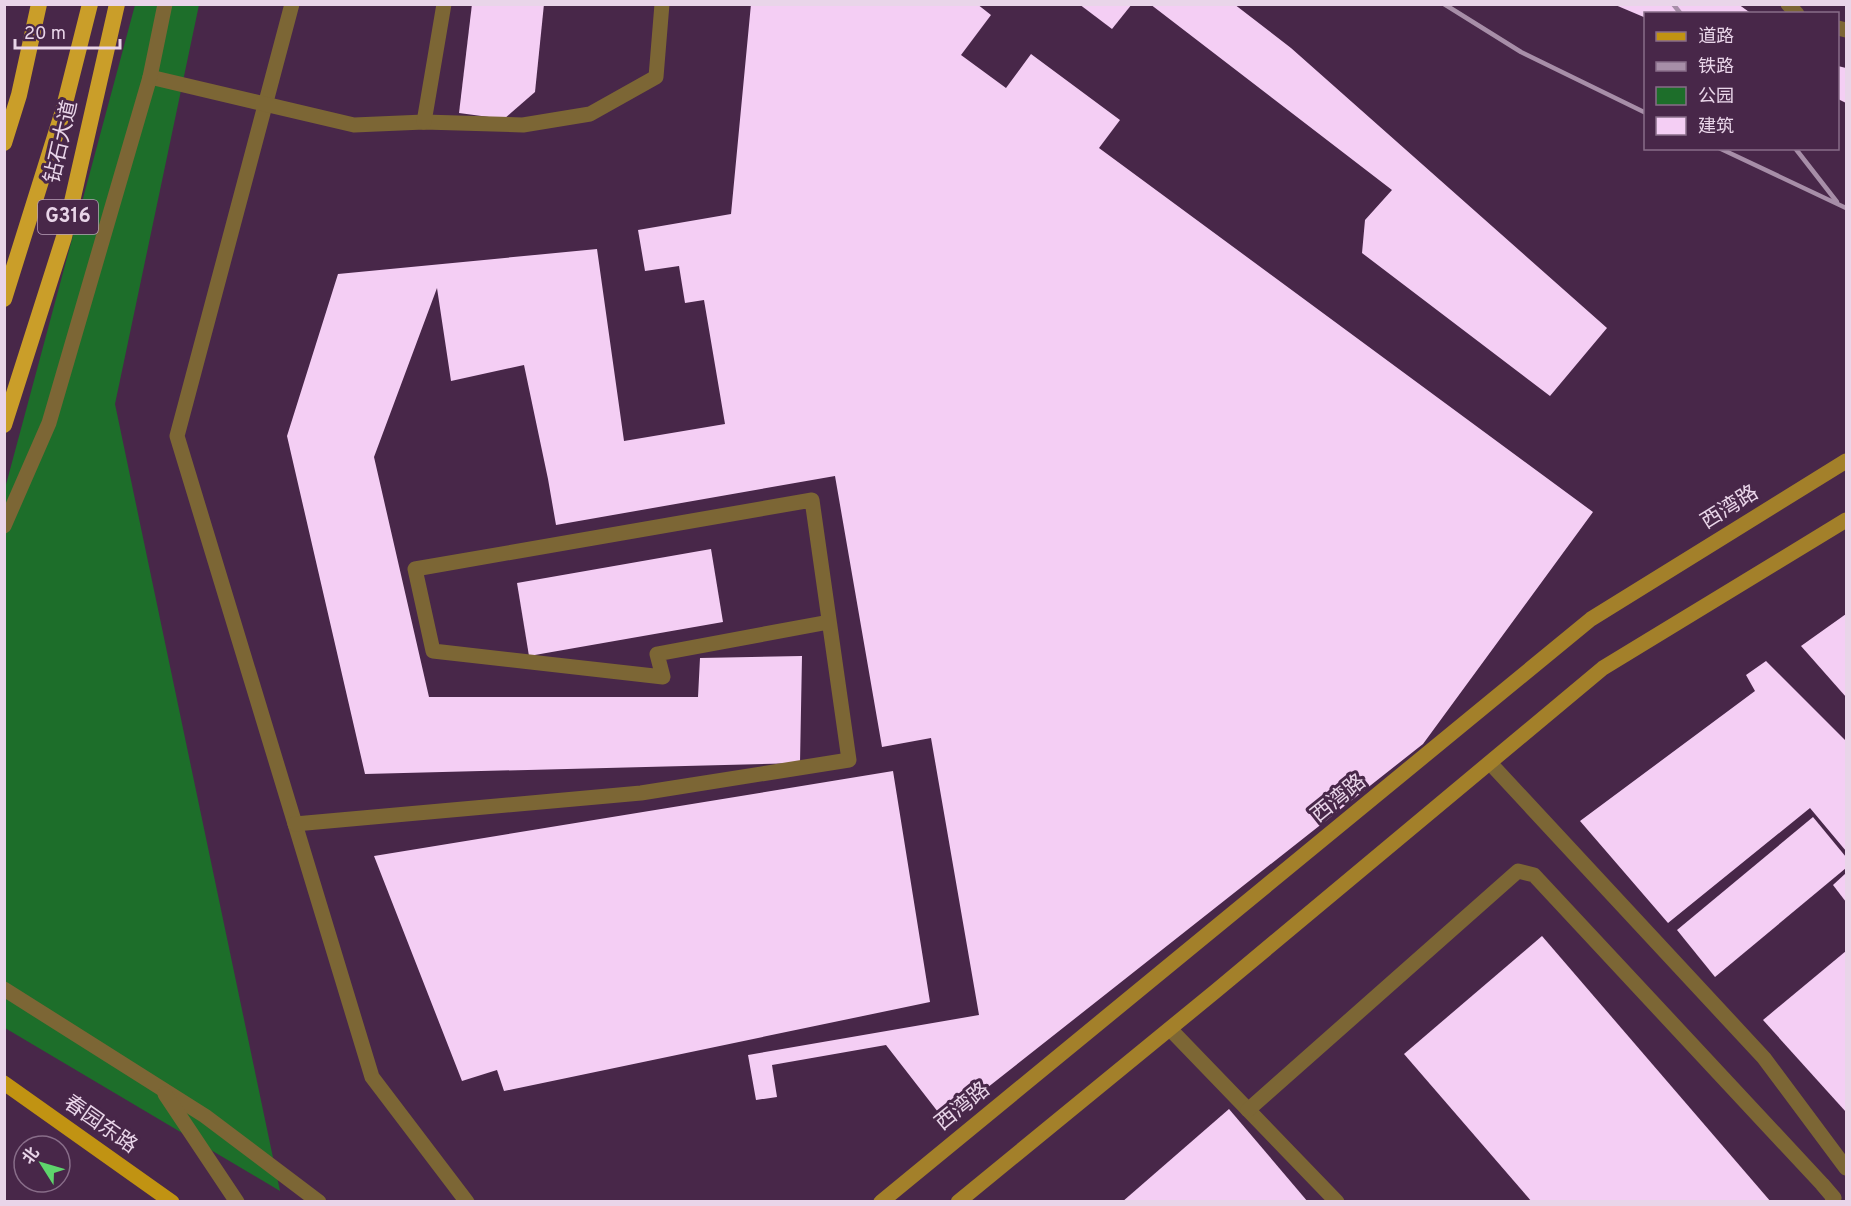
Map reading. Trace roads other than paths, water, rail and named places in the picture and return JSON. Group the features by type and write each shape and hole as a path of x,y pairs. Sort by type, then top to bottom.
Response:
{"highway":[{"path":"4,143 19,96 39,4"},
{"path":"4,299 63,111 90,4"},
{"name":"钻石大道","path":"4,425 64,237 117,4"}],"main road":[{"name":"西湾路","path":"881,1202 1591,619 1846,461"},
{"path":"958,1202 1604,668 1846,520"},
{"name":"春园东路","path":"4,1083 172,1202"}],"street":[{"path":"4,526 49,423 150,77 165,4"},
{"path":"292,4 177,436 372,1077 467,1202"},
{"path":"424,122 444,4"},
{"path":"150,77 354,125 424,122 523,125 590,114 656,77 662,4"},
{"path":"295,824 641,793 849,760 812,500 415,569 433,651 663,676 657,654 829,622"},
{"path":"1490,763 1764,1058 1846,1168"},
{"path":"1248,1110 1518,871 1534,875 1822,1184 1834,1198 1832,1202"},
{"path":"4,989 205,1116 319,1202"},
{"path":"1170,1029 1337,1202"},
{"path":"161,1088 237,1202"}],"railway":[{"path":"1444,4 1521,52 1644,112"},
{"path":"1673,4 1679,12"},
{"path":"1723,150 1846,208"},
{"path":"1797,150 1837,202"}]}
